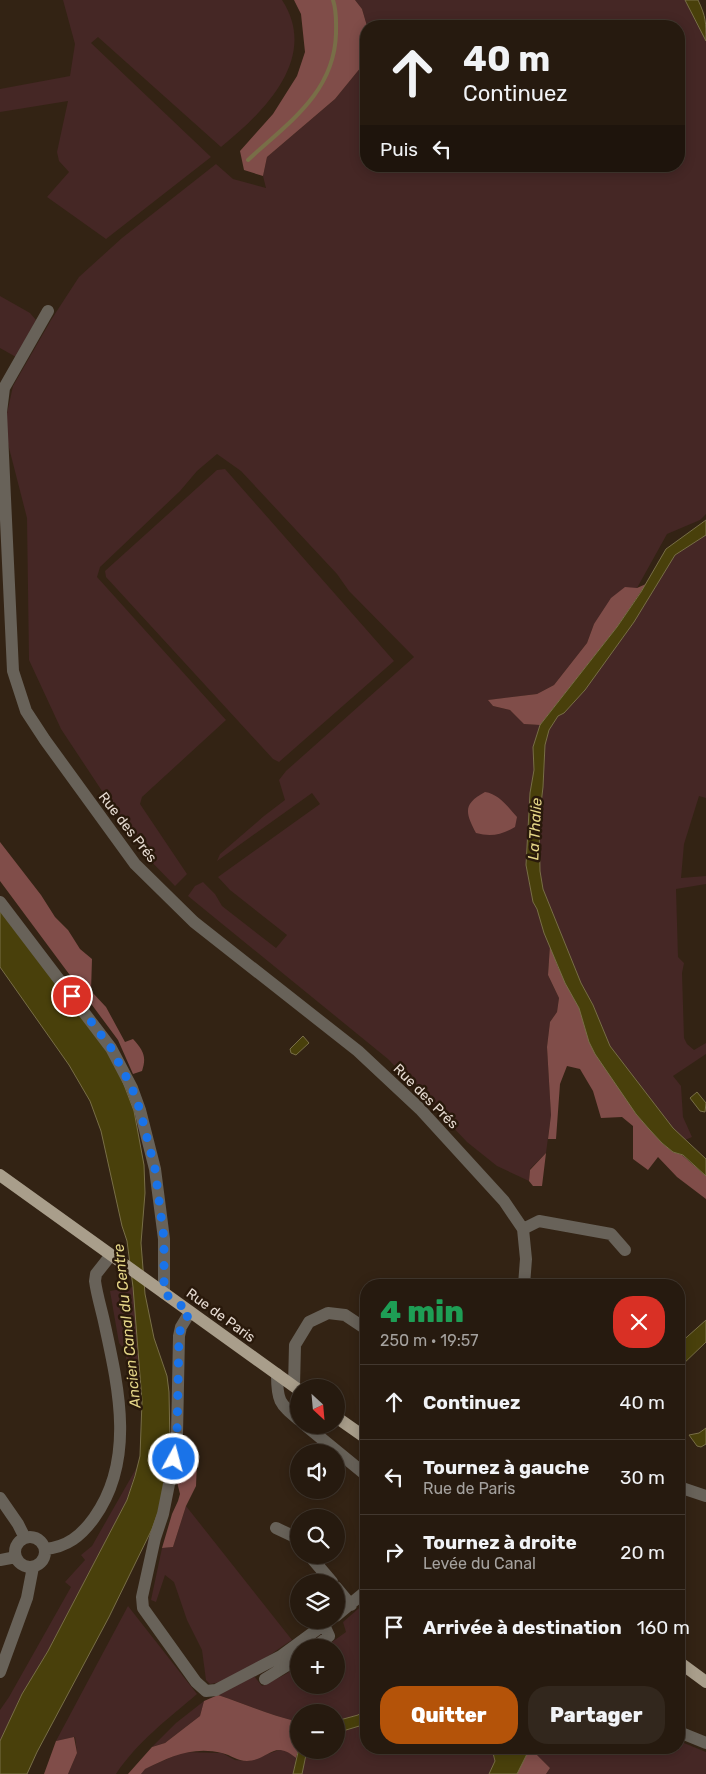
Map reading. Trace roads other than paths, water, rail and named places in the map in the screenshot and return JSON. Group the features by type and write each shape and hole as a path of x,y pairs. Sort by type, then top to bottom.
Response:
{"main road":[{"name":"Rue de Paris","path":"0,1175 290,1383"},
{"path":"345,1423 360,1434"},
{"path":"685,1666 706,1682"}],"street":[{"name":"Rue des Prés","path":"48,311 4,388 1,412 13,670 26,711 135,864 194,922 358,1051 413,1102 504,1201 523,1229 526,1259 524,1279"},
{"path":"0,902 111,1048 132,1088 140,1110 155,1169 164,1239 164,1293"},
{"path":"523,1229 539,1221 611,1234 625,1250"},
{"path":"44,1549 67,1544 81,1534 89,1525 109,1494 119,1460 121,1429 116,1388 95,1281 96,1274 113,1256"},
{"path":"190,1312 180,1332 177,1376 177,1435 174,1459 163,1514 155,1538 142,1597 143,1608 196,1682 206,1691 216,1690 281,1656 318,1629"},
{"path":"296,1379 295,1345 309,1322 328,1313 345,1315 360,1325"},
{"path":"278,1374 277,1394 283,1406 290,1412"},
{"path":"316,1434 360,1470"},
{"path":"685,1489 706,1496"},
{"path":"0,1498 25,1538"},
{"path":"276,1528 290,1535"},
{"path":"30,1537 39,1540 44,1549 45,1554 41,1562 33,1567 20,1564 16,1557 16,1548 25,1538 30,1537"},
{"path":"0,1560 16,1557"},
{"path":"317,1564 325,1574"},
{"path":"0,1672 27,1598 33,1567"},
{"path":"345,1609 360,1596"},
{"path":"345,1597 351,1604"},
{"path":"265,1679 290,1664"},
{"path":"685,1734 706,1743"}],"water":[{"path":"685,0 698,0 705,20 706,41"},
{"name":"La Thalie","path":"706,520 706,535 675,555 634,622 585,690 564,713 558,716 549,730 545,745 539,821 540,871 543,889 581,983 593,1005 610,1046 673,1128 706,1159 706,1176 683,1155 673,1152 662,1143 649,1129 636,1114 595,1054 589,1042 579,1008 565,983 544,933 533,902 526,865 530,793 534,770 533,747 540,725 617,627 641,592 666,549"},
{"path":"0,909 99,1038 118,1069 134,1111 144,1165 145,1193 141,1243 145,1294 154,1338 167,1376 169,1392 170,1445 162,1502 152,1529 109,1617 27,1774 0,1774 0,1741 22,1694 48,1651 127,1500 140,1456 142,1401 133,1287 127,1241 101,1131 90,1101 69,1065 0,967"},
{"path":"303,1036 309,1043 296,1055 291,1053 290,1049"},
{"path":"697,1092 706,1103 705,1112 700,1111 690,1098"},
{"path":"706,1320 706,1342 685,1362 685,1339"},
{"path":"706,1428 706,1444 701,1447 697,1446 689,1435 699,1433"},
{"path":"360,1714 360,1726 345,1730 345,1719"},
{"path":"493,1754 527,1754 517,1774 489,1774 495,1761"},
{"path":"296,1759 305,1759 302,1774 293,1774"}],"waterway":[{"path":"248,160 293,119 318,90 327,73 333,55 336,34 336,13 333,0"}],"water label":[{"name":"Ancien Canal du Centre","path":"127,1326"}]}
